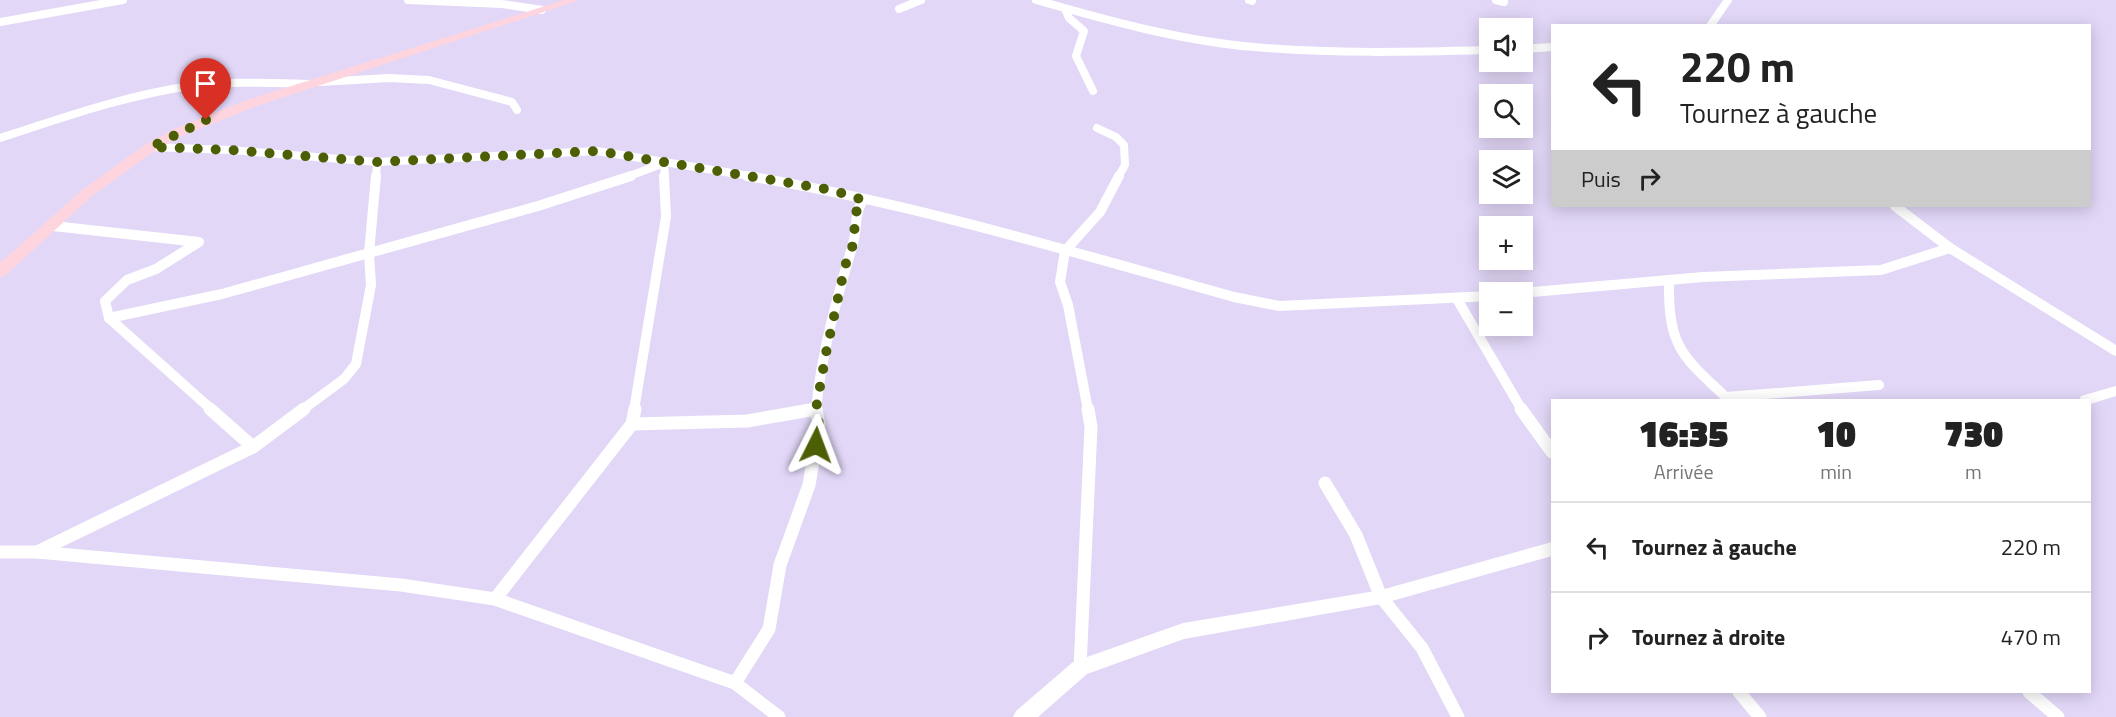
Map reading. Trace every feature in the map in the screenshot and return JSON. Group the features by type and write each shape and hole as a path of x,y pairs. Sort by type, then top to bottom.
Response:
{"main road":[{"path":"0,272 87,193 151,147 206,120 575,0"},
{"path":"2089,399 2116,391"},
{"path":"1023,717 1080,668 1184,631 1381,597 1551,549"}],"street":[{"path":"0,22 123,0"},
{"path":"408,0 502,4 542,10"},
{"path":"899,9 921,0"},
{"path":"1036,0 1119,24 1283,50 1384,53 1479,50"},
{"path":"1496,0 1504,2"},
{"path":"1711,24 1728,0"},
{"path":"1065,9 1069,18 1084,32 1080,50 1076,56 1093,91"},
{"path":"1533,48 1551,47"},
{"path":"0,138 87,111 191,86 241,83 314,83 389,78 429,80 512,102 517,110"},
{"path":"1080,668 1085,594 1085,515 1091,427 1068,305 1060,282 1065,251 1100,212 1125,165 1124,145 1116,137 1097,128"},
{"path":"151,147 231,150 377,162 597,151 832,190 863,200 920,210 1234,297 1279,306 1479,297"},
{"path":"37,552 253,447 344,379 356,364 370,285 369,253 377,162"},
{"path":"109,318 369,253 631,177 664,163"},
{"path":"495,599 589,476 632,424 666,217 664,163"},
{"path":"735,683 769,629 780,565 808,485 819,424 816,409 838,299 854,242 855,214 863,200"},
{"path":"1896,207 1950,248 2116,351"},
{"path":"53,226 199,242 156,269 128,280 105,301 109,318 253,447"},
{"path":"1533,292 1669,282 1703,277 1881,270 1950,248"},
{"path":"1669,282 1671,328 1680,348 1692,364 1727,399 1879,385"},
{"path":"1457,298 1515,401 1551,451"},
{"path":"632,424 724,424 776,420 816,409"},
{"path":"1325,483 1356,535 1381,597 1422,648 1458,717"},
{"path":"0,552 37,552 401,585 495,599 735,683 779,717"},
{"path":"1740,693 1760,717"},
{"path":"2030,693 2058,717"}],"route":[{"path":"206,120 151,147 231,150 377,162 597,151 832,190 863,200 855,214 854,242 845,266 826,353 816,409 819,424 816,445"}]}
